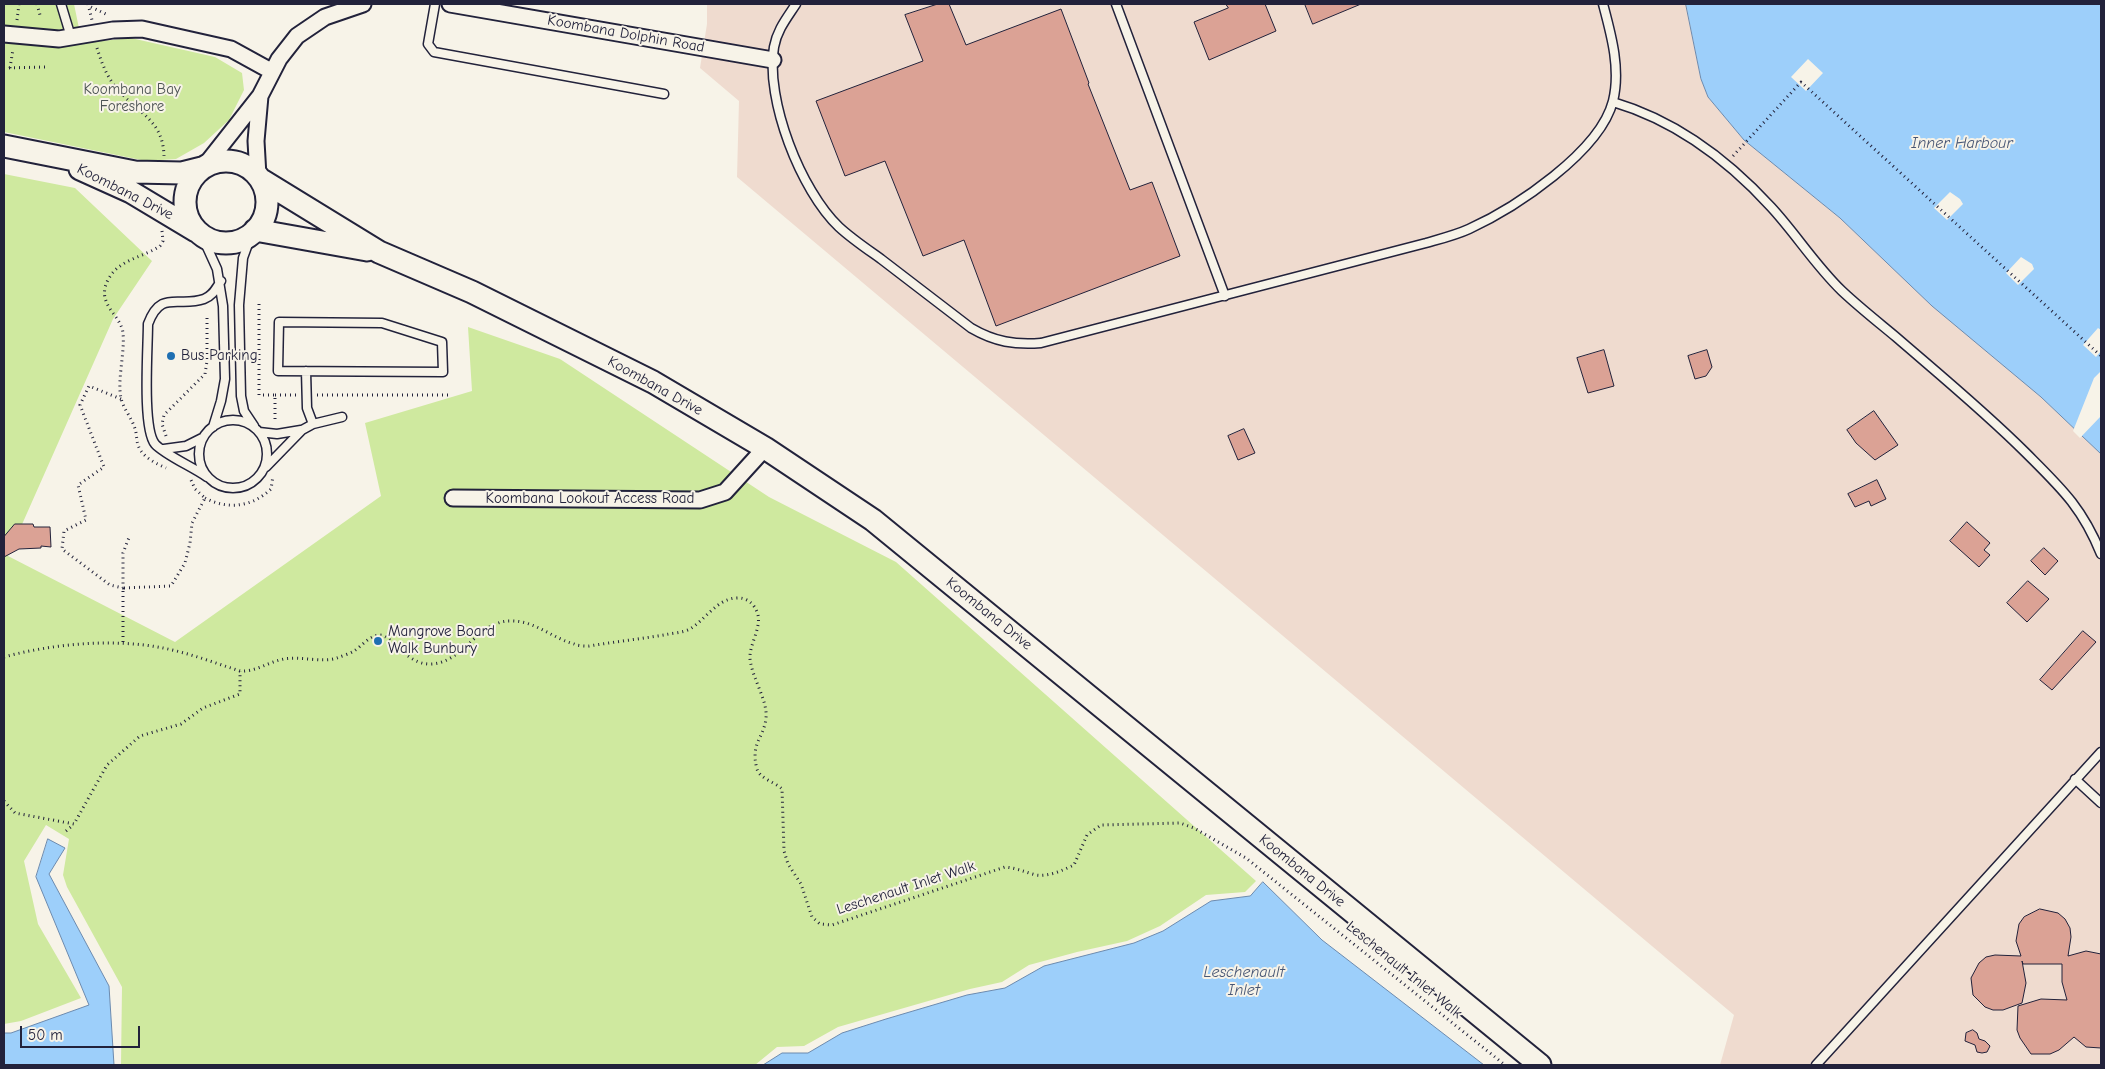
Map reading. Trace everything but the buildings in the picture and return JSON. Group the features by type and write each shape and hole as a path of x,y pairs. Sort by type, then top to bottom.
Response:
{"main road":[{"name":"Koombana Drive","path":"4,146 135,172 182,173 203,167"},
{"name":"Koombana Drive","path":"50,155 130,192 200,234"},
{"path":"215,162 238,162 249,168 259,178 265,189 266,211 254,232 233,242 212,240 200,234 190,223 184,199 187,187 193,176 203,167 215,162"},
{"name":"Koombana Drive","path":"259,178 379,252 472,292 652,382 765,448 873,520 1540,1065"},
{"name":"Koombana Drive","path":"254,232 379,252"}],"street":[{"path":"203,167 260,96 271,71 297,36 310,26 341,10 363,4"},
{"name":"Koombana Dolphin Road","path":"450,4 773,60"},
{"path":"4,34 46,38 71,37 126,28 142,29 212,43 242,53 271,71"},
{"path":"259,178 256,142 260,96"},
{"name":"Koombana Lookout Access Road","path":"453,498 700,500 725,492 765,448"}],"lane":[{"path":"61,4 71,37"},
{"path":"435,4 428,44 434,52 664,94"},
{"path":"796,4 779,32 773,60 773,84 778,109 807,186 819,205 840,228 971,328 987,338 1012,344 1042,344 1426,243 1475,226 1504,212 1574,158 1593,139 1606,119 1613,102 1616,86 1614,56 1602,4"},
{"path":"1116,4 1225,296"},
{"path":"1613,102 1650,115 1679,131 1743,178 1772,208 1808,253 1842,290 1988,415 2070,496 2092,533 2101,554"},
{"path":"254,232 243,258 239,305 241,396 244,411 267,449 264,469"},
{"path":"200,234 217,269 225,338 225,379 213,427"},
{"path":"220,282 214,292 206,299 162,303 151,315 148,324 148,417 152,439 162,449 223,487 241,488 253,483 302,430 313,424 342,418"},
{"path":"279,322 382,323 442,342 443,372 306,371 278,371 279,322"},
{"path":"306,371 307,408 313,424"},
{"path":"162,449 186,446 203,437 213,427 222,422 234,420 245,422 257,430 277,434 302,430"},
{"path":"203,437 199,447 199,458 202,468 208,477"},
{"path":"1816,1065 2101,752"},
{"path":"2075,779 2101,803"}],"path":[{"path":"37,4 40,15"},
{"path":"88,4 100,60 120,93 149,117 157,129 162,142 163,161"},
{"path":"4,68 45,67"},
{"path":"1737,152 1800,82 2100,355"},
{"path":"160,226 163,235 160,246 123,264 109,278 105,289 105,298 123,332 121,399 89,386 80,405 104,467 78,484 86,520 64,531 62,549 110,585 123,588 171,586 185,563 192,523 199,511"},
{"path":"259,304 259,395 296,395"},
{"path":"166,436 162,424 164,415 205,374 207,361 207,315"},
{"path":"275,395 276,426"},
{"path":"316,395 450,395"},
{"path":"206,498 225,505 238,506 250,503 270,488 274,472"},
{"path":"123,642 123,553 130,535"},
{"name":"Leschenault Inlet Walk","path":"4,657 30,650 123,642 163,648 240,671 250,671 282,659 335,659 354,651 372,637 381,635 419,663 432,664 446,661 494,624 509,620 526,623 573,644 589,646 632,641 688,630 704,620 721,602 735,598 746,599 753,604 758,615 750,657 754,678 766,716 765,724 756,743 757,770 764,778 776,783 782,789 784,851 788,864 801,884 812,917 820,924 832,925 1005,867 1018,868 1038,875 1052,874 1074,865 1087,835 1101,825 1180,823 1194,828 1246,858 1505,1065"},
{"path":"66,831 74,824 107,765 140,736 181,724 203,708 240,694 240,671"},
{"path":"4,802 15,813 74,824"}],"shaded area":[{"path":"707,4 1686,4 1701,79 1708,97 1744,140 1840,218 1932,305 2041,397 2101,454 2101,1065 1720,1065 1734,1015 737,177 739,101 700,68 707,24"}],"green space":[{"name":"Koombana Bay Foreshore","path":"4,4 74,4 82,43 131,38 215,57 242,73 244,90 229,120 204,143 176,159 146,161 4,132"},
{"path":"4,174 75,188 152,261 113,319 8,556 175,642 381,496 365,423 472,391 468,327 560,359 769,497 896,562 1256,881 1245,892 1206,895 1160,926 1127,941 1029,965 1002,982 970,989 838,1027 804,1046 777,1047 755,1065 121,1065 122,987 67,887 63,875 69,839 46,825 24,861 38,924 81,998 21,1021 4,1024"}],"water":[{"name":"Inner Harbour","path":"1686,4 2101,4 2101,454 2041,397 1932,306 1840,218 1744,140 1708,97 1701,79"},
{"path":"48,839 65,848 49,874 109,986 114,1065 4,1065 4,1033 11,1033 89,1005 36,877"},
{"name":"Leschenault Inlet","path":"1263,882 1322,940 1484,1065 763,1065 782,1053 808,1053 842,1033 886,1019 967,995 1005,988 1044,966 1134,943 1163,931 1211,901 1250,896"}],"pier":[{"path":"1808,59 1823,73 1806,91 1791,77"},
{"path":"1950,192 1960,199 1963,204 1947,220 1934,208"},
{"path":"2021,257 2032,264 2034,269 2018,285 2006,273"},
{"path":"2098,328 2101,330 2101,351 2096,357 2083,345"},
{"path":"2101,371 2101,416 2080,438 2073,431 2094,378"}],"place":[{"name":"Bus Parking","path":"171,356"},
{"name":"Mangrove Board Walk Bunbury","path":"378,641"}]}
